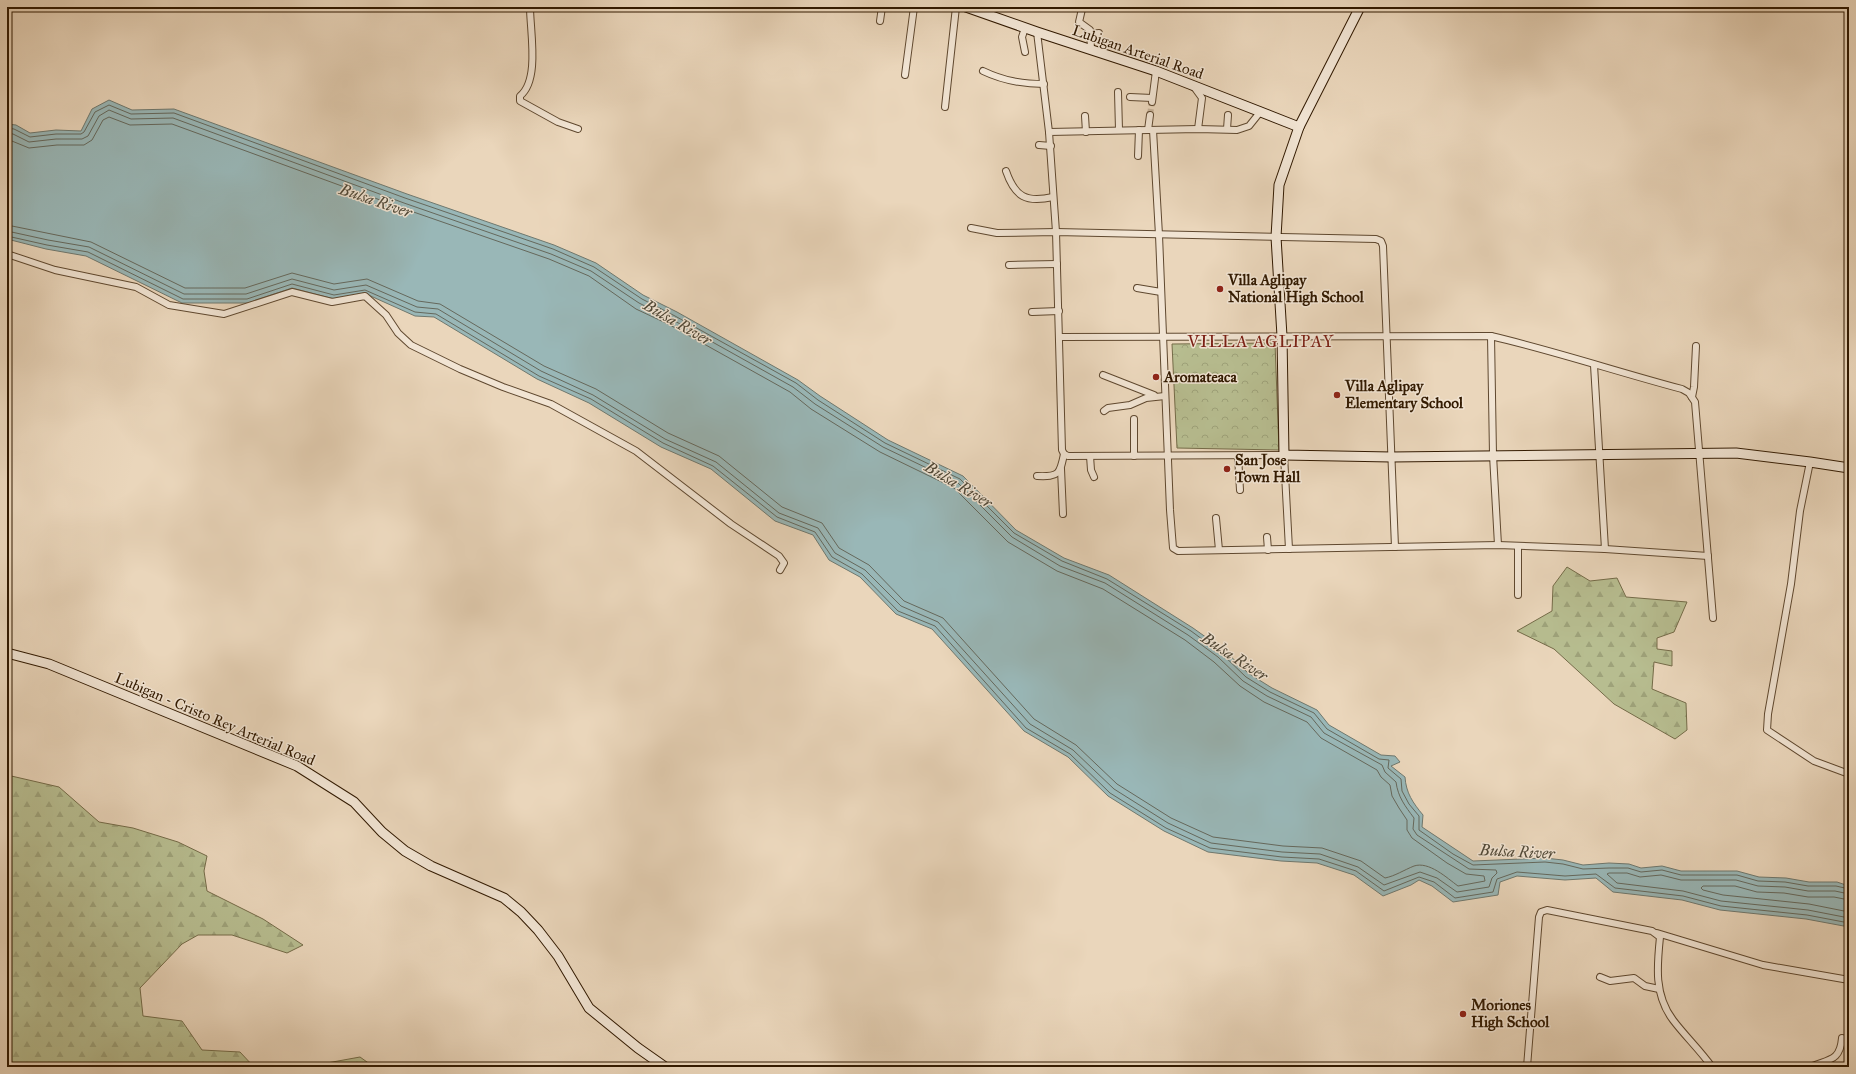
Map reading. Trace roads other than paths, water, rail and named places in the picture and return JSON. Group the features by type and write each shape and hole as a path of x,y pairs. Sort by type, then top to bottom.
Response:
{"main road":[{"path":"1360,7 1325,73 1299,127 1279,185 1276,237 1282,336 1284,455 1391,457 1599,454 1743,454 1849,468"},
{"name":"Lubigan Arterial Road","path":"970,8 1025,28 1156,71 1299,127"},
{"name":"Lubigan - Cristo Rey Arterial Road","path":"7,654 50,664 117,691 297,766 323,782 354,802 382,832 405,851 431,866 504,898 521,912 538,930 558,956 590,1008 638,1048 665,1067"}],"street":[{"path":"530,7 530,26 533,44 530,83 526,92 520,96 520,101 558,122 578,129"},
{"path":"880,21 882,7"},
{"path":"904,75 914,7"},
{"path":"945,107 956,7"},
{"path":"1082,9 1079,22 1090,30 1091,49"},
{"path":"1025,28 1022,37 1025,52"},
{"path":"1037,32 1049,132 1056,232 1064,454 1061,469 1063,514"},
{"path":"1091,34 1099,32"},
{"path":"983,71 1008,82 1044,84"},
{"path":"1130,97 1152,100 1156,71"},
{"path":"1193,86 1202,98 1198,129"},
{"path":"1118,92 1119,130"},
{"path":"1049,132 1198,129 1237,130 1248,126 1261,111"},
{"path":"1228,114 1228,129"},
{"path":"1150,115 1159,235 1170,510 1173,548 1178,551 1498,545 1605,548 1708,556"},
{"path":"1085,116 1086,132"},
{"path":"1138,156 1139,130"},
{"path":"1039,145 1050,146"},
{"path":"1006,171 1014,190 1019,194 1029,199 1036,200 1053,197"},
{"path":"971,228 997,233 1056,232 1376,239 1381,241 1383,246 1395,548"},
{"path":"7,254 55,270 136,287 169,305 224,314 292,292 332,302 365,296 386,315 398,333 411,345 460,369 503,387 551,404 636,451 731,524 779,556 784,563 780,570"},
{"path":"1009,265 1057,264"},
{"path":"1137,288 1161,292"},
{"path":"1032,312 1059,311"},
{"path":"1491,336 1493,455 1498,545"},
{"path":"1060,337 1491,336 1539,347 1594,365 1682,389 1689,393 1695,402 1713,618"},
{"path":"1692,397 1694,387 1696,346"},
{"path":"1594,365 1605,548"},
{"path":"1103,375 1156,396"},
{"path":"1104,411 1108,408 1130,405 1146,398 1165,396"},
{"path":"1134,419 1134,456"},
{"path":"1064,454 1068,456 1284,455 1289,549"},
{"path":"1090,456 1090,470 1094,477"},
{"path":"1238,456 1240,490"},
{"path":"1810,462 1800,511 1791,584 1768,714 1767,730 1814,762 1849,774"},
{"path":"1037,476 1054,476 1061,469"},
{"path":"1216,518 1219,550"},
{"path":"1267,537 1268,550"},
{"path":"1518,546 1518,595"},
{"path":"1527,1067 1539,917 1541,912 1547,910 1652,931 1763,965 1849,980"},
{"path":"1657,933 1660,937 1657,965 1659,989 1672,1020 1712,1067"},
{"path":"1600,977 1610,981 1634,978 1645,986 1659,989"},
{"path":"1810,1067 1833,1058 1841,1050 1842,1038"}],"water":[{"name":"Bulsa River","path":"109,100 132,110 174,109 407,194 554,245 596,263 643,295 677,312 798,380 888,440 963,476 1016,530 1064,558 1109,575 1193,628 1224,650 1248,673 1272,688 1317,710 1329,725 1381,755 1395,756 1400,762 1391,766 1405,777 1411,798 1423,815 1422,827 1473,861 1545,858 1563,860 1583,865 1609,863 1629,864 1641,868 1662,866 1681,871 1737,871 1759,877 1786,878 1809,882 1837,882 1849,886 1849,927 1806,919 1720,910 1682,900 1613,892 1596,878 1565,880 1517,876 1500,882 1498,895 1453,902 1432,886 1419,880 1411,885 1383,896 1354,875 1317,863 1281,861 1208,852 1164,831 1108,796 1068,757 1024,731 932,629 896,614 860,577 829,560 813,535 775,521 711,469 661,447 589,403 537,379 434,317 415,316 364,293 334,299 292,288 248,303 182,303 86,256 46,249 7,239 7,124 16,125 30,133 56,130 81,131 92,109"}],"tunnel":[{"path":"1150,115 1152,102"}],"place":[{"name":"Villa Aglipay National High School","path":"1220,289"},
{"name":"Aromateaca","path":"1156,377"},
{"name":"Villa Aglipay Elementary School","path":"1337,395"},
{"name":"San Jose Town Hall","path":"1227,469"},
{"name":"Moriones High School","path":"1463,1014"}],"district":[{"name":"VILLA AGLIPAY","path":"1261,341"}]}
